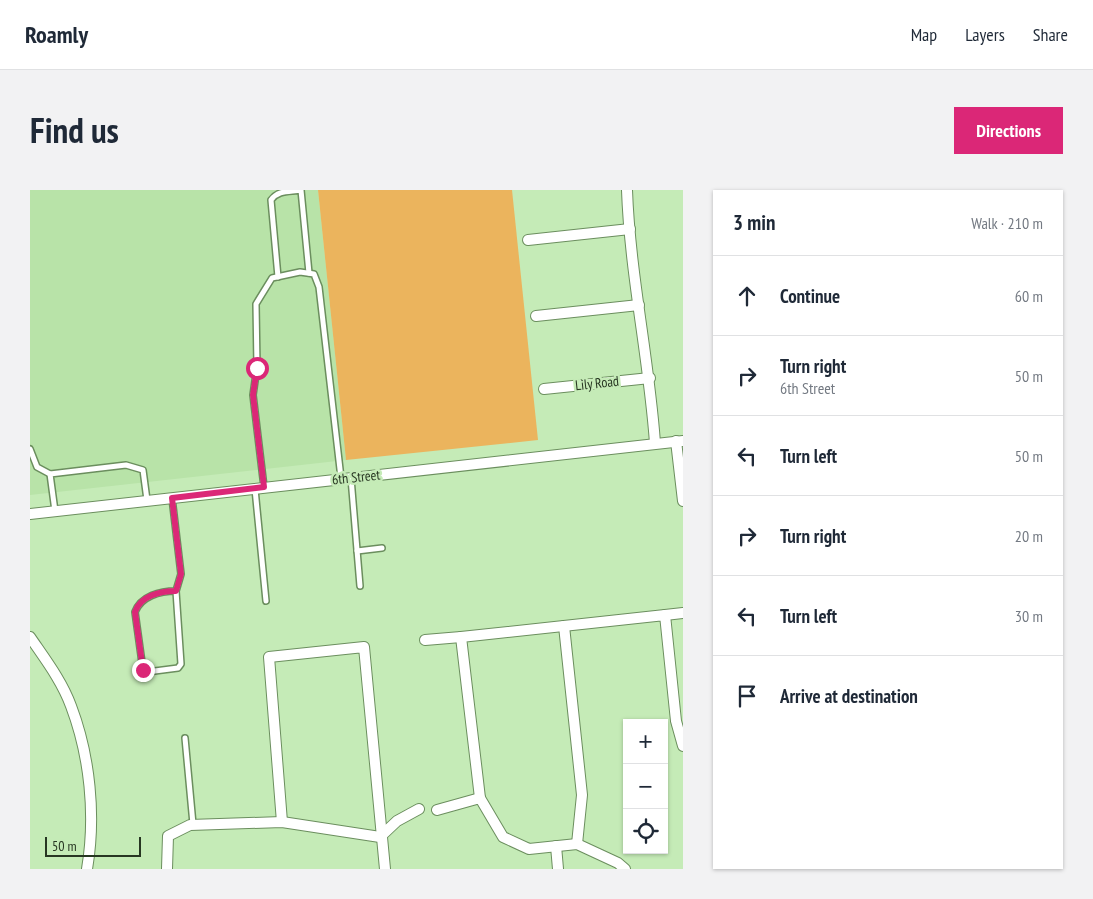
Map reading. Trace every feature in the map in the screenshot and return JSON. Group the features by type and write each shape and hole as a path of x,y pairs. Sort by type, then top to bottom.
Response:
{"street":[{"path":"627,190 630,229 650,378 655,443"},
{"path":"528,240 630,229"},
{"path":"536,316 640,305"},
{"name":"Lily Road","path":"544,389 650,378"},
{"path":"680,441 683,501"},
{"name":"6th Street","path":"30,514 680,441"},
{"path":"425,640 683,613"},
{"path":"666,615 683,746"},
{"path":"564,626 582,795 577,844"},
{"path":"30,637 58,678 71,706 84,754 91,804 90,852 87,869"},
{"path":"461,637 480,798 503,837 528,849 577,844 618,863 625,869"},
{"path":"282,822 269,657 364,647 385,869"},
{"path":"437,810 480,798"},
{"path":"167,869 168,836 193,824 282,822 380,837 397,821 419,809"},
{"path":"556,846 558,869"}],"lane":[{"path":"278,277 271,200 275,194 301,190 309,273"},
{"path":"266,601 253,395 257,366 256,304 272,278 300,272 314,274 319,287 357,551 360,586"},
{"path":"30,449 38,467 50,474 126,465 143,470 147,500"},
{"path":"50,474 55,511"},
{"path":"172,498 181,574 176,591 180,667 147,672 143,670 142,666 135,612 137,606 144,598 167,591 176,591"},
{"path":"357,551 382,548"},
{"path":"185,738 193,824"}],"shaded area":[{"path":"30,190 318,190 346,460 30,495"},
{"path":"318,190 512,190 538,440 346,460"}],"route":[{"path":"143,670 135,612 137,606 144,598 167,591 176,591 181,574 172,498 264,487 253,395 257,368"}]}
